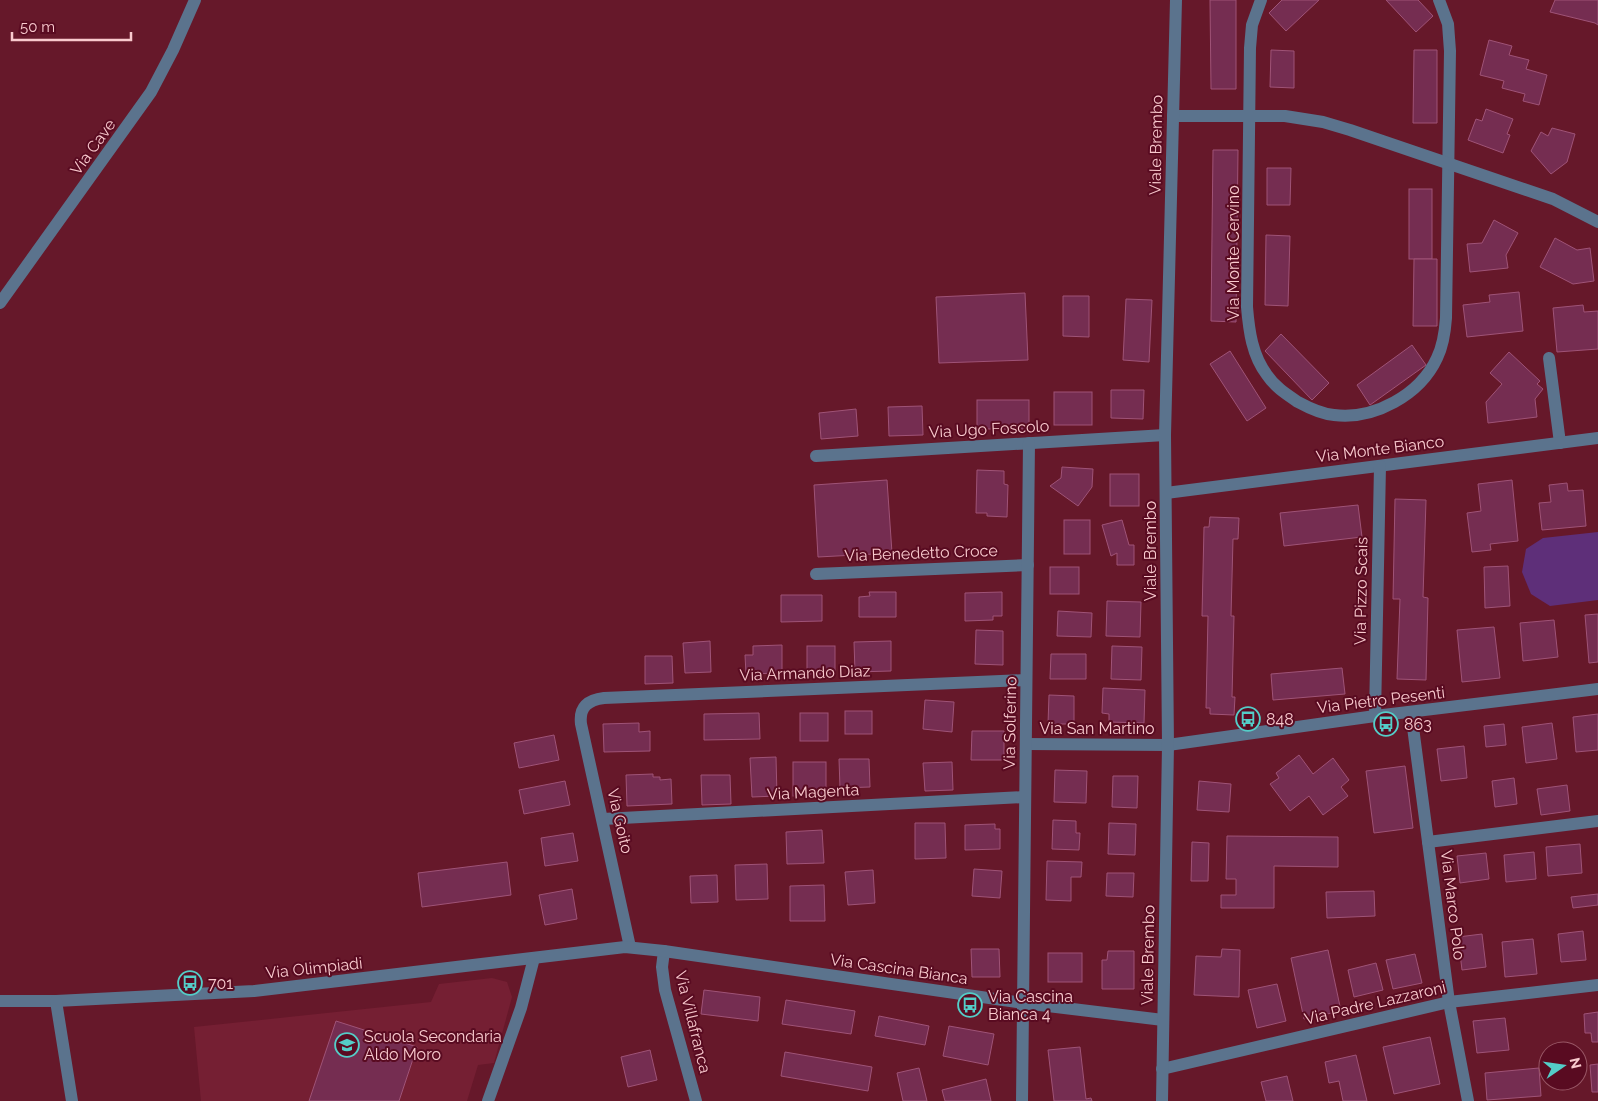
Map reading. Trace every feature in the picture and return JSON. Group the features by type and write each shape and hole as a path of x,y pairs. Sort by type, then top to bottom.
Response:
{"street":[{"name":"Via Cave","path":"0,303 151,92 173,50 195,0"},
{"name":"Viale Brembo","path":"1162,1101 1168,745 1165,435 1176,0"},
{"name":"Via Monte Cervino","path":"1261,0 1251,32 1247,307 1249,326 1253,348 1266,375 1280,390 1311,409 1330,415 1357,415 1387,406 1421,382 1436,360 1443,343 1446,327 1450,45 1446,17 1439,0"},
{"path":"1173,116 1285,116 1322,122 1552,199 1598,222"},
{"path":"1549,358 1560,443"},
{"name":"Via Ugo Foscolo","path":"816,456 1165,435"},
{"name":"Via Monte Bianco","path":"1166,493 1598,438"},
{"name":"Via Solferino","path":"1022,1101 1029,443"},
{"name":"Via Pizzo Scais","path":"1375,716 1380,466"},
{"name":"Via Benedetto Croce","path":"816,574 1028,565"},
{"name":"Via Armando Diaz","path":"587,704 596,699 604,698 1026,680"},
{"name":"Via Pietro Pesenti","path":"1168,745 1375,716 1598,689"},
{"name":"Via Goito","path":"587,704 582,709 581,720 630,947"},
{"name":"Via Marco Polo","path":"1411,712 1449,1002 1468,1101"},
{"name":"Via San Martino","path":"1026,744 1168,745"},
{"name":"Via Magenta","path":"603,819 1025,797"},
{"path":"1428,842 1598,821"},
{"name":"Via Cascina Bianca","path":"630,947 1023,1003 1163,1020"},
{"name":"Via Olimpiadi","path":"0,1001 56,1001 254,990 606,948 630,947"},
{"name":"Via Villafranca","path":"664,951 662,967 665,990 696,1101"},
{"path":"488,1101 521,1008 534,958"},
{"name":"Via Padre Lazzaroni","path":"1162,1069 1449,1002 1598,985"},
{"path":"56,1001 72,1101"}],"shaded area":[{"path":"1598,532 1598,600 1550,606 1531,594 1522,572 1526,549 1543,538"},
{"name":"Scuola Secondaria Aldo Moro","path":"492,978 507,982 512,997 494,1063 478,1065 467,1101 201,1101 194,1027 431,1002 439,984"}],"building":[{"path":"1210,0 1236,0 1236,89 1211,89"},
{"path":"1282,0 1319,0 1286,31 1269,13"},
{"path":"1386,0 1418,0 1433,16 1416,32"},
{"path":"1555,0 1598,0 1598,25 1550,12"},
{"path":"1489,40 1512,46 1509,55 1529,60 1526,69 1547,75 1539,105 1523,101 1525,94 1502,88 1504,81 1480,75"},
{"path":"1271,50 1294,51 1294,88 1270,87"},
{"path":"1414,50 1437,50 1437,123 1413,123"},
{"path":"1486,109 1513,119 1507,134 1510,135 1503,153 1468,140 1476,119 1482,121"},
{"path":"1552,128 1575,134 1567,162 1551,174 1531,151 1541,132 1548,136"},
{"path":"1213,150 1238,150 1236,322 1211,321"},
{"path":"1267,168 1291,168 1290,205 1267,205"},
{"path":"1409,189 1432,189 1432,259 1409,259"},
{"path":"1494,220 1518,233 1506,255 1508,268 1470,272 1467,244 1482,243"},
{"path":"1266,235 1290,236 1288,306 1265,305"},
{"path":"1555,238 1577,250 1590,248 1594,281 1573,284 1540,267"},
{"path":"1414,259 1437,259 1437,326 1413,326"},
{"path":"1519,292 1523,331 1467,337 1463,305 1490,302 1489,295"},
{"path":"1025,293 1028,360 939,363 936,297"},
{"path":"1063,296 1089,296 1089,337 1063,336"},
{"path":"1126,299 1152,300 1149,362 1123,360"},
{"path":"1583,305 1584,312 1598,311 1598,349 1557,352 1553,308"},
{"path":"1281,334 1329,383 1312,400 1265,351"},
{"path":"1412,345 1426,365 1370,405 1357,385"},
{"path":"1230,351 1266,408 1247,421 1210,364"},
{"path":"1509,352 1540,381 1537,384 1543,389 1535,399 1537,417 1488,423 1486,402 1502,384 1490,373"},
{"path":"1111,390 1144,390 1143,419 1111,418"},
{"path":"1054,392 1092,392 1092,425 1054,425"},
{"path":"977,400 1029,400 1029,429 977,429"},
{"path":"922,406 923,435 889,436 888,407"},
{"path":"856,409 858,436 821,439 819,413"},
{"path":"1062,467 1093,469 1092,487 1078,506 1050,486 1061,478"},
{"path":"977,470 1004,471 1004,484 1008,485 1007,517 987,516 987,513 976,513"},
{"path":"1110,474 1139,474 1139,506 1110,506"},
{"path":"887,480 892,553 818,557 814,485"},
{"path":"1512,480 1518,541 1490,544 1491,550 1472,552 1467,513 1481,511 1478,484"},
{"path":"1567,483 1568,491 1583,490 1586,526 1542,530 1539,503 1551,502 1549,485"},
{"path":"1395,499 1426,500 1423,597 1428,598 1426,680 1397,679 1400,599 1393,599"},
{"path":"1358,505 1362,537 1284,546 1280,513"},
{"path":"1210,517 1239,518 1238,539 1233,539 1231,616 1234,616 1232,697 1235,697 1234,715 1210,714 1210,708 1206,708 1208,616 1202,616 1204,527 1209,527"},
{"path":"1064,520 1090,520 1090,554 1064,554"},
{"path":"1122,520 1129,545 1134,545 1134,565 1117,565 1117,553 1111,556 1102,525"},
{"path":"1508,566 1510,606 1485,608 1484,567"},
{"path":"1050,567 1079,567 1079,594 1050,594"},
{"path":"869,592 896,592 896,617 859,617 859,597 870,596"},
{"path":"1002,592 1002,616 993,616 993,620 965,621 965,593"},
{"path":"781,595 822,595 822,621 781,622"},
{"path":"1107,601 1141,602 1140,637 1106,636"},
{"path":"1058,611 1092,613 1091,637 1057,636"},
{"path":"1598,614 1598,662 1589,663 1585,615"},
{"path":"1554,620 1558,657 1523,661 1520,623"},
{"path":"1494,627 1500,678 1462,682 1457,630"},
{"path":"976,630 1003,631 1003,665 975,664"},
{"path":"710,641 711,672 685,673 683,643"},
{"path":"891,641 891,671 855,672 854,642"},
{"path":"782,645 782,673 746,674 745,655 753,655 753,646"},
{"path":"807,646 835,646 835,674 807,674"},
{"path":"1112,646 1142,647 1141,680 1111,679"},
{"path":"1051,654 1086,654 1086,679 1050,679"},
{"path":"645,656 672,656 673,683 645,684"},
{"path":"1342,668 1345,694 1273,700 1271,674"},
{"path":"1103,688 1145,690 1144,723 1109,722 1109,714 1102,713"},
{"path":"1049,695 1074,696 1074,724 1048,724"},
{"path":"925,700 954,702 952,732 923,729"},
{"path":"845,711 872,711 872,734 845,734"},
{"path":"759,713 760,739 704,740 704,714"},
{"path":"800,713 828,713 828,741 800,741"},
{"path":"1598,714 1598,750 1576,752 1573,717"},
{"path":"639,723 639,732 650,731 650,751 604,752 603,724"},
{"path":"1552,723 1557,759 1526,763 1522,727"},
{"path":"1504,724 1506,745 1486,747 1484,726"},
{"path":"972,731 1004,731 1004,760 971,760"},
{"path":"554,735 559,760 519,768 514,743"},
{"path":"1464,746 1467,778 1441,781 1437,749"},
{"path":"1299,755 1313,774 1333,758 1349,780 1341,787 1348,796 1323,815 1309,796 1290,811 1270,784 1279,778 1276,773"},
{"path":"776,757 777,796 752,797 750,758"},
{"path":"839,759 869,759 870,787 840,788"},
{"path":"793,762 826,762 826,796 793,796"},
{"path":"952,762 953,790 925,791 923,763"},
{"path":"1405,766 1413,828 1374,833 1366,771"},
{"path":"1055,770 1087,771 1086,803 1054,802"},
{"path":"653,774 653,777 660,777 660,780 671,779 672,804 627,806 626,775"},
{"path":"701,775 730,775 731,804 702,805"},
{"path":"1113,776 1138,776 1137,808 1112,807"},
{"path":"1514,778 1517,804 1495,807 1492,781"},
{"path":"565,781 570,805 524,814 519,790"},
{"path":"1199,781 1231,784 1229,812 1197,810"},
{"path":"1567,785 1570,811 1541,815 1537,789"},
{"path":"1053,820 1076,821 1076,833 1080,833 1079,850 1052,849"},
{"path":"915,823 945,823 946,858 915,859"},
{"path":"1109,823 1136,824 1135,855 1108,854"},
{"path":"995,824 995,829 1000,829 1000,849 965,850 965,825"},
{"path":"822,830 824,863 787,864 786,832"},
{"path":"573,833 578,861 545,866 541,838"},
{"path":"1227,836 1338,837 1338,867 1274,866 1274,908 1221,908 1221,895 1236,895 1236,879 1226,879"},
{"path":"1192,842 1209,843 1208,881 1191,881"},
{"path":"1580,844 1582,873 1548,876 1546,847"},
{"path":"1534,852 1536,879 1506,882 1504,855"},
{"path":"1486,853 1489,879 1460,883 1457,856"},
{"path":"1047,861 1082,862 1081,877 1071,877 1071,901 1046,900"},
{"path":"507,862 511,895 422,907 418,873"},
{"path":"767,864 768,899 736,900 735,865"},
{"path":"974,869 1002,871 1000,898 972,896"},
{"path":"873,870 875,903 848,905 845,872"},
{"path":"1107,873 1134,873 1133,897 1106,896"},
{"path":"717,875 718,902 691,903 690,876"},
{"path":"824,885 825,921 790,921 790,886"},
{"path":"572,889 577,919 545,925 539,895"},
{"path":"1374,891 1375,916 1327,918 1326,892"},
{"path":"1598,894 1598,905 1573,908 1571,897"},
{"path":"1583,931 1586,960 1561,962 1558,934"},
{"path":"1482,934 1486,967 1462,970 1458,937"},
{"path":"1533,939 1537,974 1505,977 1502,942"},
{"path":"971,949 999,949 1000,977 972,977"},
{"path":"1222,949 1240,950 1239,997 1194,995 1196,956 1221,957"},
{"path":"1328,950 1341,1011 1304,1019 1291,958"},
{"path":"1108,951 1134,951 1134,989 1102,989 1102,960 1107,960"},
{"path":"1048,953 1082,953 1082,982 1048,982"},
{"path":"1415,954 1422,983 1393,989 1386,960"},
{"path":"1376,963 1383,990 1354,997 1348,970"},
{"path":"1277,984 1286,1021 1257,1028 1248,990"},
{"path":"704,990 760,997 758,1021 701,1014"},
{"path":"786,1000 855,1011 851,1034 782,1024"},
{"path":"1598,1012 1598,1042 1592,1042 1591,1033 1585,1033 1584,1014"},
{"path":"879,1016 929,1026 925,1045 875,1036"},
{"path":"1505,1018 1509,1050 1477,1053 1473,1021"},
{"name":"Scuola Secondaria Aldo Moro","path":"336,1021 417,1047 399,1101 309,1101"},
{"path":"949,1026 994,1034 988,1065 943,1056"},
{"path":"1430,1037 1440,1084 1394,1094 1383,1047"},
{"path":"1080,1047 1086,1099 1091,1098 1092,1101 1054,1101 1048,1050"},
{"path":"650,1050 657,1080 628,1087 621,1057"},
{"path":"785,1052 872,1067 868,1091 781,1076"},
{"path":"1356,1055 1367,1101 1343,1101 1339,1081 1329,1083 1325,1062"},
{"path":"1598,1064 1598,1092 1592,1092 1590,1065"},
{"path":"919,1068 927,1101 903,1101 897,1073"},
{"path":"1538,1068 1538,1091 1541,1091 1541,1096 1487,1100 1485,1073"},
{"path":"1287,1076 1293,1101 1266,1101 1261,1082"},
{"path":"986,1079 991,1101 945,1101 942,1090"}],"place":[{"name":"848","path":"1248,719"},
{"name":"863","path":"1386,724"},
{"name":"701","path":"190,983"},
{"name":"Via Cascina Bianca 4","path":"970,1005"},
{"name":"Scuola Secondaria Aldo Moro","path":"347,1045"}]}
